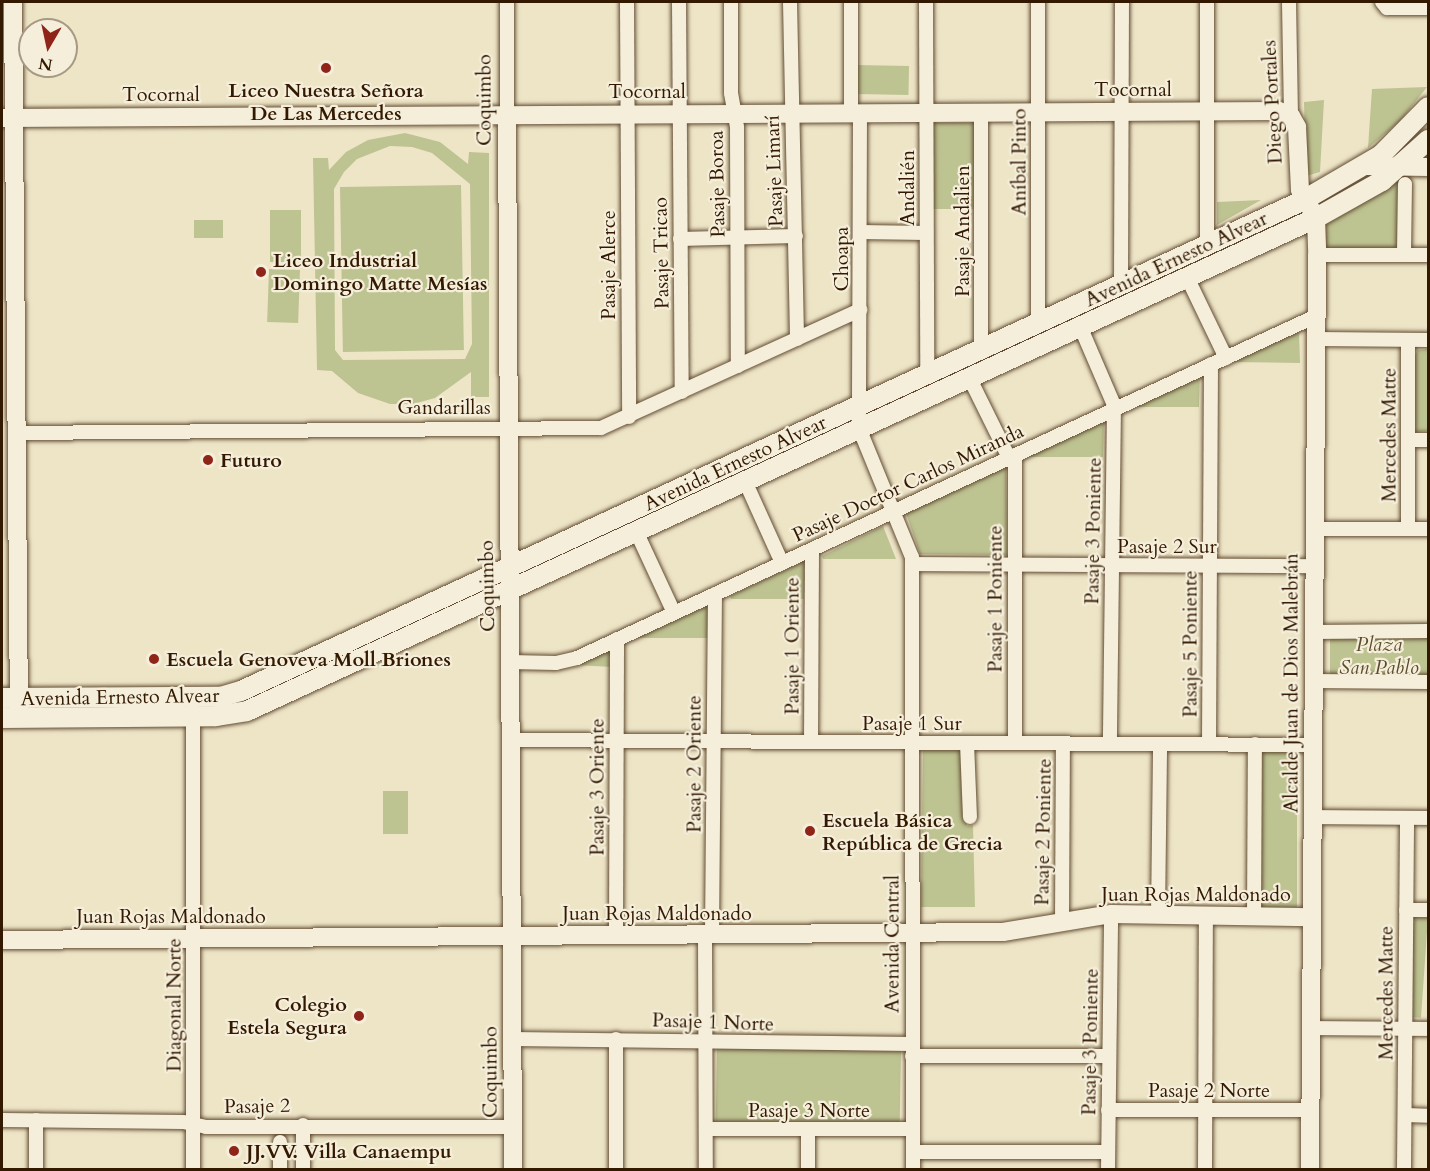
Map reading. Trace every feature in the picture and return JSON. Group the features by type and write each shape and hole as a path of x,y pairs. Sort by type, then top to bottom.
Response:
{"main road":[{"name":"Avenida Ernesto Alvear","path":"10,698 192,697 241,692 1304,200 1366,166 1396,143 1428,107"},
{"name":"Avenida Ernesto Alvear","path":"10,718 193,717 247,711 1316,218 1403,176 1427,147"},
{"path":"241,692 247,711"}],"street":[{"path":"10,718 7,118 13,2"},
{"name":"Coquimbo","path":"507,2 513,1170"},
{"name":"Pasaje Alerce","path":"627,2 629,417"},
{"name":"Pasaje Tricao","path":"679,2 682,392"},
{"name":"Pasaje Boroa","path":"731,2 738,366"},
{"name":"Pasaje Limarí","path":"790,2 797,339"},
{"name":"Choapa","path":"850,2 860,232 861,405"},
{"name":"Andalién","path":"926,2 927,374"},
{"name":"Aníbal Pinto","path":"1038,2 1038,323"},
{"path":"1121,285 1122,2"},
{"path":"1207,2 1208,245"},
{"name":"Diego Portales","path":"1289,2 1291,116 1297,127 1299,184 1304,200"},
{"path":"1383,4 1428,8"},
{"name":"Tocornal","path":"7,118 1207,111 1279,111 1291,116"},
{"name":"Pasaje Andalien","path":"981,112 981,349"},
{"path":"1366,166 1403,176 1428,167"},
{"path":"1403,176 1404,255"},
{"path":"1304,200 1316,218"},
{"name":"Alcalde Juan de Dios Malebrán","path":"1310,1170 1316,218"},
{"path":"860,232 926,233"},
{"path":"680,239 796,236"},
{"path":"1317,255 1428,255"},
{"path":"1187,277 1226,358"},
{"name":"Gandarillas","path":"9,433 593,429 629,417 860,310"},
{"name":"Pasaje Doctor Carlos Miranda","path":"510,662 569,662 1316,316"},
{"name":"Pasaje 3 Poniente","path":"1080,326 1110,392 1114,409 1110,744"},
{"path":"1316,339 1428,340"},
{"name":"Mercedes Matte","path":"1408,340 1408,529"},
{"name":"Pasaje 5 Poniente","path":"1209,744 1211,364"},
{"name":"Pasaje 1 Poniente","path":"969,377 1012,457 1015,743"},
{"name":"Avenida Central","path":"861,405 859,428 910,545 912,564 913,1170"},
{"path":"1408,440 1428,440"},
{"name":"Pasaje 1 Oriente","path":"745,481 782,563"},
{"path":"1314,529 1428,529"},
{"path":"636,531 674,613"},
{"name":"Pasaje 1 Oriente","path":"811,742 812,549"},
{"name":"Pasaje 2 Sur","path":"912,564 1314,566"},
{"name":"Pasaje 2 Oriente","path":"706,1170 705,1041 714,741 715,594"},
{"path":"1314,632 1428,632"},
{"name":"Pasaje 3 Oriente","path":"616,935 617,639"},
{"path":"1314,681 1428,682"},
{"name":"Diagonal Norte","path":"192,697 193,1170"},
{"name":"Pasaje 1 Sur","path":"511,740 1313,745"},
{"path":"967,742 970,817"},
{"name":"Pasaje 2 Poniente","path":"1062,922 1063,743"},
{"path":"1158,915 1160,744"},
{"path":"1254,916 1255,744"},
{"path":"1312,817 1428,818"},
{"name":"Mercedes Matte","path":"1404,1170 1407,818"},
{"path":"1406,910 1428,910"},
{"name":"Pasaje 3 Poniente","path":"1108,1170 1110,914"},
{"name":"Juan Rojas Maldonado","path":"2,940 1016,932 1110,914 1312,917"},
{"path":"1205,1170 1206,916"},
{"path":"1311,1028 1428,1029"},
{"name":"Pasaje 1 Norte","path":"512,1039 705,1041 1109,1056"},
{"path":"616,1039 616,1170"},
{"name":"Pasaje 2 Norte","path":"1108,1110 1310,1110"},
{"path":"1405,1115 1428,1116"},
{"name":"Pasaje 2","path":"2,1120 513,1127"},
{"path":"36,1120 36,1170"},
{"path":"303,1125 303,1170"},
{"path":"808,1129 808,1170"},
{"name":"Pasaje 3 Norte","path":"706,1130 913,1129"},
{"path":"280,1142 280,1170"},
{"path":"913,1152 1108,1152"}],"green space":[{"path":"856,65 909,66 908,95 855,94"},
{"path":"1427,87 1400,121 1368,148 1372,89"},
{"path":"1324,100 1320,172 1306,176 1304,102"},
{"path":"933,123 978,123 978,209 933,209"},
{"path":"405,133 440,142 468,164 469,152 489,153 489,397 471,397 471,372 435,398 413,404 390,404 358,393 332,371 317,370 313,158 328,158 329,170 346,152 368,140","holes":["390,146 412,147 432,153 470,184 472,344 465,359 343,360 335,350 334,189 344,172 357,159"]},
{"path":"1398,180 1397,245 1393,249 1321,249 1321,224 1358,206"},
{"path":"461,185 464,350 343,352 340,187"},
{"path":"1261,200 1217,225 1217,202"},
{"path":"270,210 301,210 301,262 270,262"},
{"path":"194,220 223,220 223,238 194,238"},
{"path":"269,269 300,270 298,323 267,322"},
{"path":"1299,331 1300,363 1227,362"},
{"path":"1428,349 1428,431 1415,432 1415,355 1418,350"},
{"path":"1200,368 1199,407 1126,407"},
{"path":"1104,418 1103,457 1030,457 1029,454"},
{"path":"1006,466 1007,555 920,554 906,513"},
{"path":"883,526 896,559 823,559 822,556"},
{"path":"806,560 804,599 731,599 730,596"},
{"path":"710,599 708,638 635,638"},
{"name":"Plaza San Pablo","path":"1330,633 1428,633 1428,678 1330,678"},
{"path":"613,647 613,667 574,665"},
{"path":"923,748 962,748 967,826 973,825 975,907 921,907"},
{"path":"1259,750 1297,750 1297,907 1259,907"},
{"path":"383,791 408,791 408,834 383,834"},
{"path":"1414,917 1428,918 1421,1018 1407,1017"},
{"path":"717,1048 901,1051 900,1126 716,1123"}],"place":[{"name":"Liceo Nuestra Señora De Las Mercedes","path":"326,68"},
{"name":"Liceo Industrial Domingo Matte Mesías","path":"261,272"},
{"name":"Futuro","path":"208,460"},
{"name":"Escuela Genoveva Moll Briones","path":"154,659"},
{"name":"Escuela Básica República de Grecia","path":"810,831"},
{"name":"Colegio Estela Segura","path":"359,1016"},
{"name":"JJ.VV. Villa Canaempu","path":"234,1151"}]}
